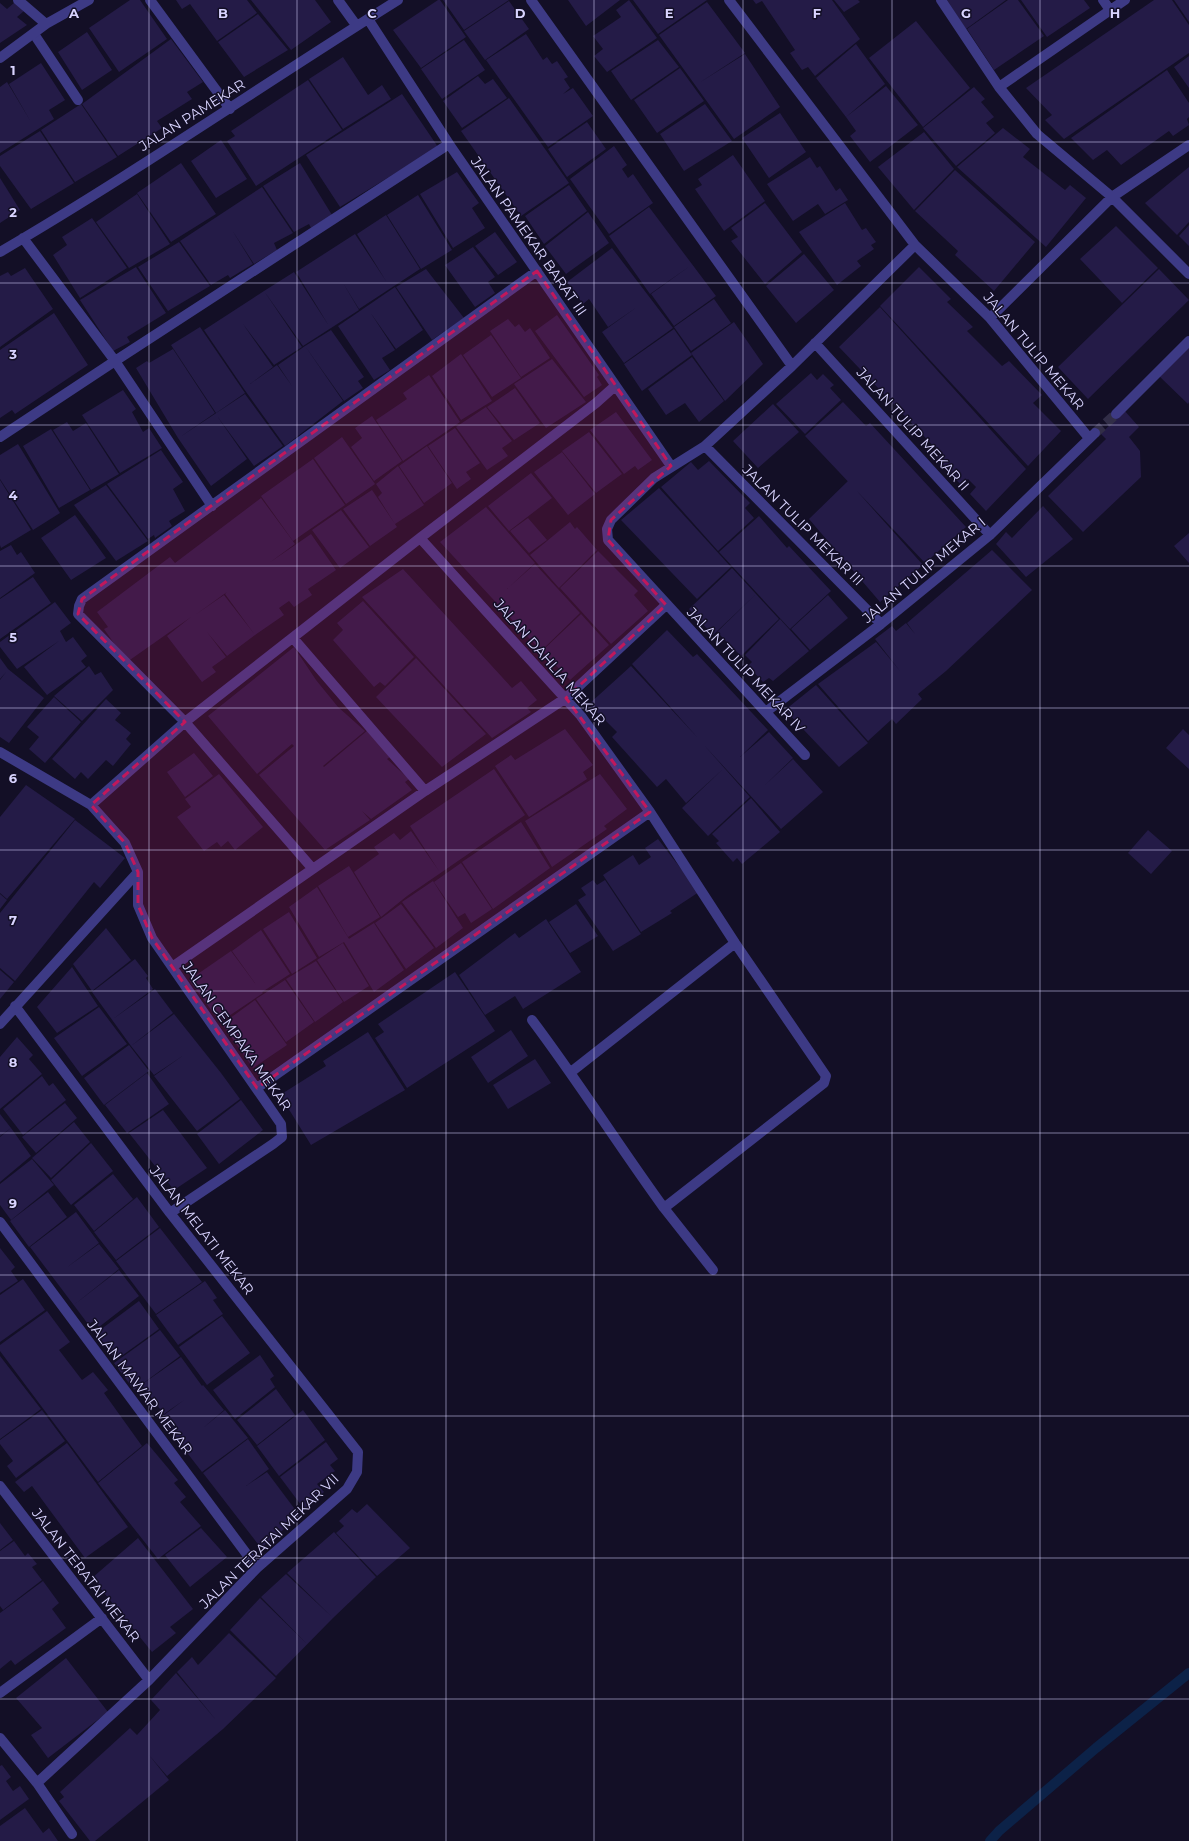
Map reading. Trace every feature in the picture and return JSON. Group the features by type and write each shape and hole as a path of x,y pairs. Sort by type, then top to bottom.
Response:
{"street":[{"path":"18,0 46,24"},
{"path":"0,58 46,24 89,0"},
{"path":"150,0 230,109"},
{"path":"338,0 356,25"},
{"name":"JALAN PAMEKAR","path":"0,252 230,109 356,25 398,0"},
{"path":"531,0 792,366"},
{"name":"JALAN TULIP MEKAR","path":"729,0 915,245 990,318 1092,435"},
{"path":"941,0 999,87 1037,134 1112,197 1189,274"},
{"path":"1103,0 1110,10"},
{"path":"999,87 1124,0"},
{"name":"JALAN PAMEKAR BARAT III","path":"368,19 449,144 671,466"},
{"path":"34,34 78,100"},
{"path":"0,437 449,144"},
{"path":"990,318 1112,197 1189,145"},
{"path":"23,238 115,361 212,506"},
{"name":"JALAN TULIP MEKAR IV","path":"805,755 608,540 607,529 611,520 654,478 705,446 792,366 915,245"},
{"path":"312,868 185,722 78,614 79,606 82,599 537,270"},
{"path":"1116,414 1189,341"},
{"name":"JALAN TULIP MEKAR II","path":"815,343 990,535"},
{"path":"91,805 185,722 420,538 596,403 615,386"},
{"name":"JALAN TULIP MEKAR I","path":"766,711 881,624 990,535 1092,435"},
{"name":"JALAN TULIP MEKAR III","path":"705,446 881,624"},
{"name":"JALAN DAHLIA MEKAR","path":"420,538 581,716 650,812 734,943 826,1076 824,1083 664,1208"},
{"path":"172,967 312,868 566,698 666,605"},
{"path":"293,638 425,791"},
{"path":"0,753 91,805 125,843 138,872 0,1024"},
{"path":"257,1088 650,812"},
{"name":"JALAN CEMPAKA MEKAR","path":"138,872 138,905 152,938 257,1088 280,1124 282,1137 170,1213"},
{"path":"571,1072 734,943"},
{"name":"JALAN MELATI MEKAR","path":"15,1006 170,1213 358,1452 357,1472"},
{"path":"532,1020 571,1072 664,1208 712,1270"},
{"name":"JALAN MAWAR MEKAR","path":"0,1222 258,1568"},
{"name":"JALAN TERATAI MEKAR VII","path":"37,1783 149,1680 258,1568 347,1489 357,1472"},
{"name":"JALAN TERATAI MEKAR","path":"0,1486 149,1680"},
{"path":"0,1693 102,1618"},
{"path":"0,1738 37,1783 72,1834"}],"highlighted area":[{"path":"537,271 671,466 611,520 608,540 666,605 566,698 650,812 257,1088 152,938 138,905 138,872 125,843 91,805 185,722 78,614 82,599"}],"building":[{"path":"130,0 140,0 167,39 119,72 89,28"},
{"path":"176,0 247,0 257,13 217,41 190,4 182,9"},
{"path":"251,0 315,0 331,22 291,50"},
{"path":"440,0 466,37 421,68 393,30"},
{"path":"443,0 509,0 464,30"},
{"path":"568,0 620,0 586,26"},
{"path":"629,0 657,38 607,72 594,56 603,49 593,36 621,17 616,10"},
{"path":"633,0 707,0 658,34"},
{"path":"753,0 832,0 860,39 815,76 808,67 802,70 790,53 795,50 762,1 756,4"},
{"path":"834,0 858,0 860,2 844,12"},
{"path":"947,0 1006,0 966,29"},
{"path":"1008,0 1018,0 1044,36 994,70 967,29"},
{"path":"1021,0 1084,0 1090,8 1047,37"},
{"path":"1154,0 1172,0 1189,25 1189,53 1064,139 1045,120 1052,115 1026,88"},
{"path":"1174,0 1189,0 1189,22"},
{"path":"509,1 529,29 485,60 464,31"},
{"path":"15,2 24,11 17,17 27,25 0,43 0,3 7,9"},
{"path":"707,2 745,53 699,83 745,54 780,107 734,139 659,35"},
{"path":"258,14 288,50 244,77 218,42"},
{"path":"916,21 970,88 923,127 869,58"},
{"path":"87,32 112,70 82,90 58,52"},
{"path":"526,34 543,60 547,57 552,64 557,61 568,77 564,79 570,88 563,94 573,88 593,116 548,147 486,60"},
{"path":"171,39 203,82 187,92 192,99 157,121 162,128 118,156 82,104"},
{"path":"464,40 485,70 442,99 421,69"},
{"path":"658,40 679,67 631,100 611,71"},
{"path":"856,44 885,84 846,117 816,78"},
{"path":"1189,56 1189,88 1174,67"},
{"path":"343,57 368,95 382,85 391,99 343,129 309,79"},
{"path":"41,63 65,100 49,110 54,119 0,153 0,87 7,82 31,122 9,84"},
{"path":"680,68 704,101 657,133 634,100"},
{"path":"1167,70 1189,103 1189,117 1187,119 1189,125 1173,136 1169,131 1121,165 1107,150 1093,160 1071,138"},
{"path":"478,76 485,84 493,79 507,98 462,128 443,101"},
{"path":"308,80 342,130 256,186 227,141 235,136 231,131"},
{"path":"886,86 918,125 870,162 850,136 856,131 846,117"},
{"path":"974,87 985,99 981,102 994,117 986,123 995,133 956,166 923,128"},
{"path":"402,94 438,147 340,207 306,155"},
{"path":"509,98 569,183 521,216 461,131"},
{"path":"81,104 117,157 75,182 41,130"},
{"path":"705,104 732,141 684,171 660,134"},
{"path":"780,113 806,152 769,178 742,138"},
{"path":"587,122 606,149 567,177 548,149"},
{"path":"1003,128 1030,149 1023,157 1065,190 1070,185 1086,198 1046,247 957,167"},
{"path":"40,131 74,183 31,209 0,166 0,156"},
{"path":"924,132 954,169 914,210 878,167"},
{"path":"221,140 247,179 216,198 191,161"},
{"path":"614,146 627,165 622,169 628,178 633,174 653,203 609,234 570,179"},
{"path":"733,155 765,201 724,231 695,189 702,185 698,179"},
{"path":"810,157 817,168 820,166 836,191 840,188 848,200 825,214 818,204 793,221 767,184"},
{"path":"181,163 216,214 171,242 137,193"},
{"path":"300,163 332,215 311,228 309,224 294,232 263,186"},
{"path":"1189,167 1189,222 1177,235 1145,203"},
{"path":"955,170 1035,242 994,291 955,255 958,251 915,211"},
{"path":"457,172 479,203 472,208 485,228 453,248 420,194"},
{"path":"0,178 20,210 0,223"},
{"path":"569,185 587,211 544,244 525,216"},
{"path":"262,187 293,233 274,243 277,250 254,264 232,230 253,264 230,278 228,275 211,285 180,241"},
{"path":"137,194 170,244 129,268 96,222"},
{"path":"418,195 452,250 421,269 387,215"},
{"path":"765,203 802,252 765,284 731,241 738,237 731,228"},
{"path":"845,203 862,230 866,228 876,242 871,245 874,249 857,261 861,266 837,285 799,232"},
{"path":"649,207 716,296 674,326 651,294 690,266 650,294 609,236"},
{"path":"588,212 609,243 566,274 545,246"},
{"path":"386,215 420,269 359,309 343,283 359,310 303,346 264,291 294,272 329,326 296,272 355,234 386,281 357,234"},
{"path":"92,218 127,268 80,298 53,255 67,245 62,237"},
{"path":"1189,225 1189,246 1179,236"},
{"path":"1116,226 1158,268 1122,303 1080,259"},
{"path":"495,232 517,262 498,275 475,246"},
{"path":"179,242 210,286 168,311 138,267"},
{"path":"473,247 495,277 488,282 495,293 475,307 445,265"},
{"path":"612,248 673,328 624,363 602,332 637,307 608,327 589,299 583,304 567,282"},
{"path":"804,254 834,290 796,323 766,286"},
{"path":"136,267 166,313 127,337 130,342 113,351 80,300"},
{"path":"919,267 951,299 947,302 973,327 967,331 1002,366 1009,361 1042,395 1033,403 1061,431 1028,466 880,306"},
{"path":"25,268 53,309 0,347 0,276 8,272 11,276"},
{"path":"426,269 464,318 432,340 396,287"},
{"path":"1159,269 1189,300 1088,399 1058,367"},
{"path":"395,287 423,330 396,349 370,312 395,350 382,358 390,370 374,380 338,326"},
{"path":"264,291 302,347 274,365 243,324 273,367 250,384 277,365 292,386 278,365 305,346 343,401 285,446 204,330"},
{"path":"714,299 731,323 691,351 674,327"},
{"path":"880,307 1026,469 986,511 970,494 976,487 968,479 961,485 936,458 941,454 839,347"},
{"path":"54,313 88,365 15,414 12,410 0,418 0,350"},
{"path":"557,315 599,375 597,377 602,385 584,397 535,331"},
{"path":"508,319 515,327 519,324 525,332 530,328 550,358 521,377 490,331"},
{"path":"734,322 763,364 725,401 691,353"},
{"path":"200,327 245,393 216,413 171,345"},
{"path":"674,329 692,355 642,391 624,364"},
{"path":"331,330 364,377 358,381 363,388 344,401 305,346"},
{"path":"491,335 521,378 492,397 463,355"},
{"path":"1189,344 1189,402 1188,404 1158,375"},
{"path":"173,349 215,413 180,437 245,394 283,446 254,466 217,416 247,459 211,486 178,438 136,368 147,361 149,363"},
{"path":"461,354 492,401 461,420 432,376"},
{"path":"692,357 724,401 699,422 685,403 666,415 648,389"},
{"path":"552,359 586,402 546,428 514,384"},
{"path":"811,373 817,380 823,374 834,385 830,388 841,400 805,434 776,404"},
{"path":"429,375 460,422 403,461 376,420 407,399 403,393"},
{"path":"515,388 540,423 514,440 487,407"},
{"path":"123,390 136,409 132,412 143,432 149,428 162,448 120,473 82,415"},
{"path":"843,402 866,426 870,423 966,527 925,563 805,436"},
{"path":"773,404 799,432 758,468 733,441"},
{"path":"486,407 512,441 502,448 508,456 487,470 456,427"},
{"path":"1124,410 1139,427 1129,437 1140,451 1141,477 1083,532 1048,496 1106,439 1101,434"},
{"path":"616,412 652,460 638,470 635,466 624,474 590,430"},
{"path":"372,416 402,461 374,481 351,447 362,438 355,428"},
{"path":"67,422 73,431 86,423 119,474 91,490 53,430"},
{"path":"455,428 480,463 466,472 471,479 457,489 428,446"},
{"path":"51,429 90,490 59,508 23,446"},
{"path":"589,432 622,474 596,493 562,451"},
{"path":"342,437 375,484 346,504 314,458"},
{"path":"18,444 60,513 33,530 0,479 0,455"},
{"path":"427,446 452,483 424,503 399,466"},
{"path":"161,450 183,482 173,489 185,511 169,521 172,526 155,538 154,535 148,539 107,484"},
{"path":"562,452 595,494 568,515 534,472"},
{"path":"313,459 345,505 293,541 261,496"},
{"path":"709,461 750,503 745,508 754,518 718,551 661,487 691,462 698,470"},
{"path":"398,466 424,505 395,524 378,497 382,493 376,484"},
{"path":"531,473 552,498 509,531 488,506"},
{"path":"0,480 31,530 1,548 0,545"},
{"path":"848,481 923,565 880,602 809,519"},
{"path":"106,485 148,541 116,561 74,505"},
{"path":"659,488 731,567 697,599 621,520"},
{"path":"372,490 397,527 370,546 343,509"},
{"path":"261,498 295,544 269,563 311,534 336,570 308,589 312,595 294,607 289,601 279,608 284,615 227,656 207,632 226,657 212,667 216,672 202,682 167,636 191,617 127,662 104,629 108,627 97,612 170,557 175,563","holes":["227,592 225,594 255,635 224,595 195,615"]},
{"path":"1043,506 1073,539 1026,577 996,544 1006,532 1012,538"},
{"path":"486,507 535,563 507,589 535,564 580,613 541,651 440,542"},
{"path":"341,510 369,547 340,568 312,530"},
{"path":"75,515 106,558 71,580 41,538"},
{"path":"759,516 787,548 789,546 831,591 790,629 719,552"},
{"path":"528,518 547,540 529,553 510,531"},
{"path":"570,522 575,529 577,527 597,550 559,588 530,555"},
{"path":"1189,533 1189,563 1174,546"},
{"path":"11,545 17,555 21,552 35,573 0,598 0,551"},
{"path":"992,550 1032,590 946,671 918,694 922,699 896,724 892,719 868,741 818,684 876,642 900,671 875,639 892,626 896,631 906,623 915,634 907,623"},
{"path":"598,551 638,591 634,595 648,611 611,644 560,588"},
{"path":"732,568 756,594 713,635 689,609"},
{"path":"403,569 512,688 521,681 537,700 527,708 531,712 492,738 362,597"},
{"path":"33,577 51,603 0,639 0,599"},
{"path":"756,594 779,619 741,656 717,632"},
{"path":"828,595 848,618 810,650 791,629"},
{"path":"363,601 414,657 385,686 380,682 374,687 333,640 343,630 337,623"},
{"path":"55,602 71,623 60,631 66,642 73,637 87,656 81,661 86,667 47,695 24,667 59,641 17,669 0,647 0,642"},
{"path":"581,614 609,645 570,680 542,651"},
{"path":"780,619 809,651 773,681 769,678 763,682 748,666 752,662 745,655"},
{"path":"667,630 693,657 697,654 768,730 740,757 769,732 793,758 765,785 793,759 823,792 781,829 704,745 750,797 708,836 682,808 723,769 686,803 666,779 657,787 612,737 617,732 589,704 631,666 697,737 632,664"},
{"path":"294,647 316,680 338,707 365,731 323,766 324,767 368,730 390,757 387,759 409,779 405,782 412,790 371,819 362,811 370,820 325,850 259,775 294,746 292,744 257,774 208,716"},
{"path":"0,658 8,669 44,698 9,743 0,737 0,680 6,672 0,679"},
{"path":"416,658 486,734 442,767 376,697"},
{"path":"89,666 95,675 101,672 113,690 82,721 54,696"},
{"path":"816,685 868,743 839,767 785,710"},
{"path":"54,697 81,722 45,763 29,749 39,737 27,727"},
{"path":"106,699 121,713 115,720 131,733 126,739 131,744 113,766 106,760 88,779 81,772 75,779 52,759"},
{"path":"565,729 593,765 583,772 587,779 529,817 495,766 511,755 515,760"},
{"path":"1183,729 1189,735 1189,769 1166,748"},
{"path":"194,753 213,776 185,797 167,772"},
{"path":"494,769 525,815 407,896 381,917 354,872 379,854 374,847 394,833 400,840 411,831 439,871 410,826"},
{"path":"219,774 263,827 235,850 228,841 221,847 217,842 204,851 177,817 191,807 185,799"},
{"path":"600,774 627,809 604,826 607,829 552,867 525,821"},
{"path":"26,785 75,819 7,899 0,893 0,817"},
{"path":"751,798 780,832 742,864 737,858 733,862 716,843 719,841 712,834"},
{"path":"75,820 125,858 100,888 94,882 15,981 0,968 0,913"},
{"path":"521,822 550,868 493,909 462,862"},
{"path":"1148,830 1172,851 1151,874 1128,853"},
{"path":"658,839 699,892 670,911 672,913 641,932 603,875 633,855 639,865 651,857 645,848"},
{"path":"461,863 492,909 471,923 465,913 458,917 434,882"},
{"path":"349,866 380,917 348,937 318,886"},
{"path":"593,880 597,885 605,880 641,934 613,951 578,900 586,895 581,888"},
{"path":"433,881 463,928 436,948 402,902"},
{"path":"317,887 349,939 319,957 289,907"},
{"path":"0,894 7,900 0,909"},
{"path":"401,904 434,948 406,969 375,923"},
{"path":"576,904 598,936 570,953 549,922"},
{"path":"289,912 317,958 292,974 263,929"},
{"path":"546,919 581,972 523,1009 515,996 485,1015 459,975 515,933 519,938"},
{"path":"374,923 404,970 374,992 344,942"},
{"path":"106,928 131,960 92,991 73,964"},
{"path":"261,930 290,974 220,1022 189,980 231,951 257,986 232,951"},
{"path":"343,943 369,986 344,1002 317,960"},
{"path":"135,959 148,976 146,978 153,989 113,1019 155,989 173,1013 131,1046 92,992"},
{"path":"316,961 343,1002 315,1022 286,979"},
{"path":"72,967 98,1006 57,1033 37,1007"},
{"path":"0,970 14,982 0,999"},
{"path":"455,972 495,1031 407,1088 375,1038 384,1032 378,1024"},
{"path":"285,980 314,1022 286,1042 256,999"},
{"path":"255,1000 287,1045 253,1068 222,1024"},
{"path":"99,1007 127,1044 82,1076 54,1038"},
{"path":"174,1014 240,1099 197,1131 154,1076 184,1055 154,1075 131,1046"},
{"path":"511,1030 528,1056 488,1083 471,1057"},
{"path":"368,1032 405,1090 311,1145 280,1095 326,1066 323,1061"},
{"path":"17,1037 33,1055 29,1059 42,1074 0,1109 0,1057"},
{"path":"129,1045 149,1071 104,1105 84,1078"},
{"path":"535,1059 551,1083 508,1109 493,1085"},
{"path":"147,1073 169,1104 127,1133 105,1105"},
{"path":"42,1076 49,1086 53,1083 66,1100 23,1135 3,1109"},
{"path":"241,1100 263,1130 219,1164 197,1134"},
{"path":"65,1103 77,1118 36,1153 22,1137"},
{"path":"163,1110 207,1168 174,1190 129,1133"},
{"path":"0,1114 11,1128 0,1136"},
{"path":"74,1122 90,1142 51,1178 32,1158"},
{"path":"11,1128 31,1156 0,1182 0,1137"},
{"path":"91,1143 113,1171 71,1205 51,1180"},
{"path":"32,1159 54,1185 11,1220 0,1205 0,1184"},
{"path":"113,1174 133,1199 94,1231 74,1205"},
{"path":"48,1192 67,1217 29,1247 10,1221"},
{"path":"137,1197 159,1227 116,1260 94,1232"},
{"path":"76,1212 99,1243 66,1268 99,1244 119,1269 75,1304 119,1270 139,1296 99,1327 94,1321 88,1324 30,1247"},
{"path":"160,1228 202,1282 156,1314 116,1261"},
{"path":"0,1248 15,1267 11,1271 18,1281 0,1293"},
{"path":"23,1279 45,1310 0,1342 0,1295"},
{"path":"205,1281 217,1298 213,1300 223,1314 178,1345 156,1315"},
{"path":"139,1301 159,1329 116,1360 96,1333"},
{"path":"47,1311 70,1342 59,1350 82,1380 93,1372 108,1390 104,1393 142,1446 98,1482 0,1351 0,1345"},
{"path":"222,1316 250,1353 207,1385 179,1347"},
{"path":"160,1330 180,1356 134,1390 114,1363"},
{"path":"260,1355 274,1376 270,1379 275,1387 235,1419 213,1390"},
{"path":"0,1356 41,1409 0,1439"},
{"path":"181,1357 202,1386 203,1385 224,1410 203,1428 225,1410 248,1438 202,1472 160,1418 184,1400 164,1414 141,1385"},
{"path":"276,1389 295,1415 257,1445 237,1420"},
{"path":"42,1410 65,1441 16,1478 7,1466 13,1461 0,1444 0,1440"},
{"path":"303,1410 325,1440 279,1476 257,1446"},
{"path":"248,1439 269,1469 246,1486 267,1472 300,1516 261,1548 203,1473"},
{"path":"326,1442 338,1459 330,1465 335,1471 317,1484 324,1492 304,1509 280,1477"},
{"path":"67,1443 128,1527 85,1558 32,1486 24,1492 15,1482"},
{"path":"147,1443 178,1480 174,1483 186,1497 180,1502 201,1526 158,1559 98,1483"},
{"path":"367,1504 410,1548 377,1576 336,1533 344,1526 339,1521 352,1509 357,1513"},
{"path":"0,1523 13,1540 0,1550"},
{"path":"201,1528 227,1557 190,1587 165,1555"},
{"path":"334,1532 376,1577 276,1676 230,1630 260,1598 306,1643 261,1597 286,1574 331,1616 287,1573"},
{"path":"138,1538 193,1609 170,1627 176,1633 152,1652 92,1578"},
{"path":"14,1541 25,1556 28,1553 37,1564 32,1567 42,1580 3,1610 0,1606 0,1551"},
{"path":"43,1581 59,1603 52,1609 66,1628 15,1665 11,1660 0,1669 0,1613"},
{"path":"229,1633 276,1678 223,1729 167,1776 149,1755 169,1780 95,1841 90,1841 59,1801 64,1797 60,1792 130,1728 137,1735 160,1710 151,1700 176,1673 216,1720 177,1672 192,1657 198,1665"},
{"path":"66,1658 108,1712 48,1758 31,1735 42,1728 16,1698"},
{"path":"2,1765 11,1777 6,1781 13,1791 20,1786 29,1799 0,1820 0,1766"},
{"path":"25,1808 43,1833 49,1828 58,1841 0,1841 0,1826"}],"waterway":[{"path":"990,1841 999,1831 1096,1748 1189,1673"}],"tunnel":[{"path":"1095,433 1116,414"}]}
